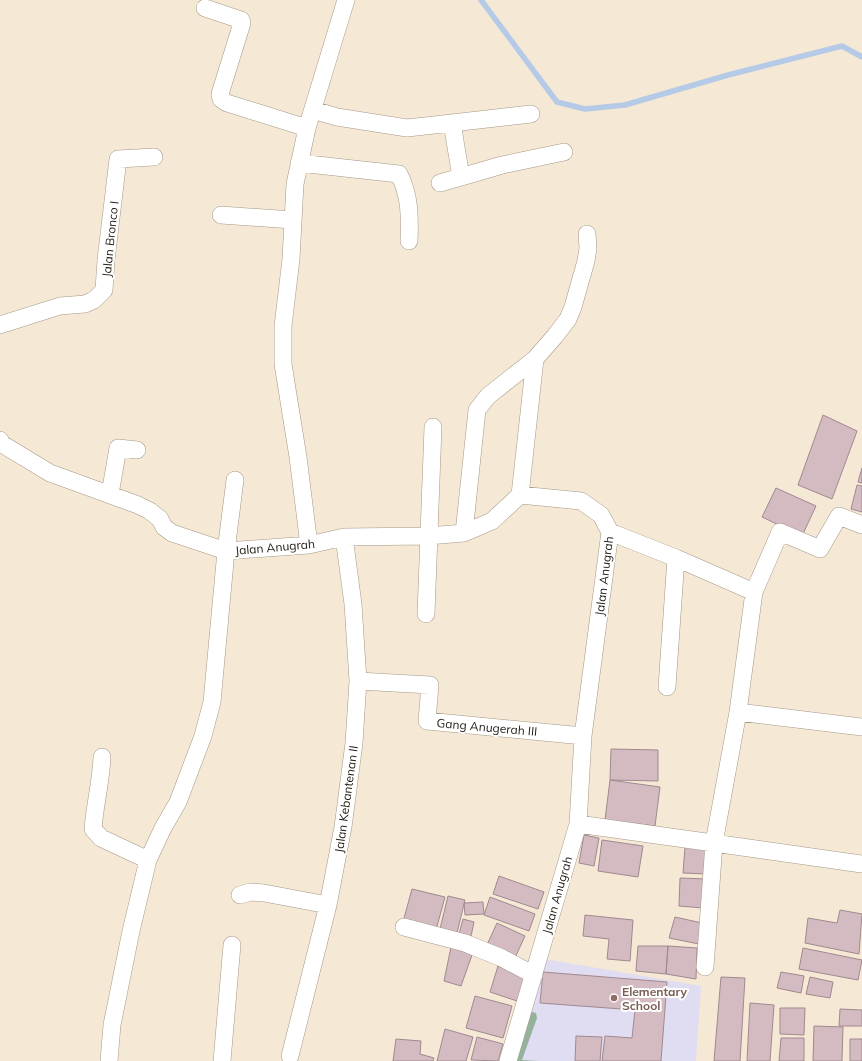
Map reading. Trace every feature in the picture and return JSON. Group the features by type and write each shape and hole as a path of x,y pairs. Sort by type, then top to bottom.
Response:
{"street":[{"path":"309,545 298,457 283,364 283,326 291,259 295,184 299,163 307,128 346,0"},
{"path":"205,8 241,20 242,23 220,94 221,99 227,103 307,128"},
{"path":"313,110 337,117 407,128 531,114"},
{"path":"452,123 461,177"},
{"path":"440,183 502,165 564,152"},
{"name":"Jalan Bronco I","path":"0,326 60,306 86,304 94,300 104,290 118,159 154,157"},
{"path":"299,163 399,174 404,184 408,200 409,241"},
{"path":"221,215 293,220"},
{"path":"464,533 477,410 488,396 535,359 568,319 573,307 586,261 588,248 587,234"},
{"path":"520,495 535,359"},
{"path":"426,614 433,427"},
{"name":"Jalan Anugrah","path":"0,440 2,444 50,473 110,494 150,511 160,519 164,527 172,533 226,551 309,545 344,537 428,536 464,533 492,521 520,495 581,501 601,515 610,532 583,736 578,824 508,1061"},
{"path":"110,494 118,448 137,450"},
{"path":"108,1061 114,1017 131,931 148,860 163,828 178,802 203,736 212,702 226,551 235,480"},
{"path":"704,967 714,843 738,712 754,592 780,532 820,550 839,516 862,525"},
{"path":"610,532 676,558 754,592"},
{"name":"Jalan Kebantenan II","path":"290,1056 328,905 344,827 354,743 358,681 353,604 344,537"},
{"path":"667,687 676,558"},
{"name":"Gang Anugerah III","path":"358,681 430,685 427,721 583,736"},
{"path":"738,712 862,728"},
{"path":"102,757 101,775 93,828 101,838 148,860"},
{"path":"578,824 862,864"},
{"path":"240,895 250,892 264,893 328,905"},
{"path":"404,927 465,943 502,958 534,975"},
{"path":"222,1061 232,945"}],"shaded area":[{"name":"Elementary School","path":"539,958 701,986 696,1061 508,1061"}],"green space":[{"path":"523,1010 536,1013 537,1018 522,1060 539,1061 508,1061"}],"building":[{"path":"823,415 857,431 832,499 798,485"},
{"path":"862,468 862,483 858,482"},
{"path":"857,485 862,486 862,512 851,509"},
{"path":"776,488 816,506 802,536 762,517"},
{"path":"611,749 658,750 658,781 610,780"},
{"path":"610,780 660,787 655,826 605,820"},
{"path":"584,835 599,838 594,866 579,863"},
{"path":"602,840 643,846 638,877 598,871"},
{"path":"685,847 709,850 706,874 683,873"},
{"path":"499,876 544,892 538,909 493,894"},
{"path":"680,878 707,879 703,908 679,906"},
{"path":"412,889 445,897 436,930 403,922"},
{"path":"448,896 465,900 456,937 439,933"},
{"path":"490,897 535,914 529,931 484,915"},
{"path":"483,902 484,914 465,915 464,903"},
{"path":"840,910 862,914 859,954 805,943 808,918 837,923"},
{"path":"585,915 633,920 630,961 607,959 609,939 583,936"},
{"path":"675,917 702,923 699,944 669,938"},
{"path":"463,919 474,922 470,941 458,938"},
{"path":"497,923 525,936 514,960 486,947"},
{"path":"638,946 668,946 666,974 636,971"},
{"path":"668,946 697,948 696,979 666,974"},
{"path":"451,947 472,955 461,986 444,981"},
{"path":"803,948 862,960 858,980 799,969"},
{"path":"498,966 525,977 517,1001 490,992"},
{"path":"543,972 667,982 661,1061 602,1061 605,1036 632,1038 635,1010 540,1003"},
{"path":"781,972 804,976 801,993 777,988"},
{"path":"721,977 745,978 740,1061 714,1061"},
{"path":"810,977 833,982 830,998 806,994"},
{"path":"475,996 512,1006 503,1038 466,1028"},
{"path":"750,1003 774,1005 770,1061 747,1061"},
{"path":"780,1008 805,1008 804,1035 780,1034"},
{"path":"840,1009 862,1010 862,1026 839,1026"},
{"path":"814,1026 843,1027 842,1061 813,1061"},
{"path":"445,1029 473,1037 466,1061 437,1061"},
{"path":"576,1036 602,1037 600,1061 575,1061"},
{"path":"477,1037 503,1044 498,1061 471,1060"},
{"path":"781,1038 804,1038 804,1061 779,1061"},
{"path":"396,1039 421,1041 420,1054 434,1058 433,1061 393,1061"},
{"path":"850,1039 862,1039 862,1061 850,1061"}],"waterway":[{"path":"481,0 557,102 585,109 625,105 728,75 842,46 862,57"}],"place":[{"name":"Elementary School","path":"614,998"}]}
